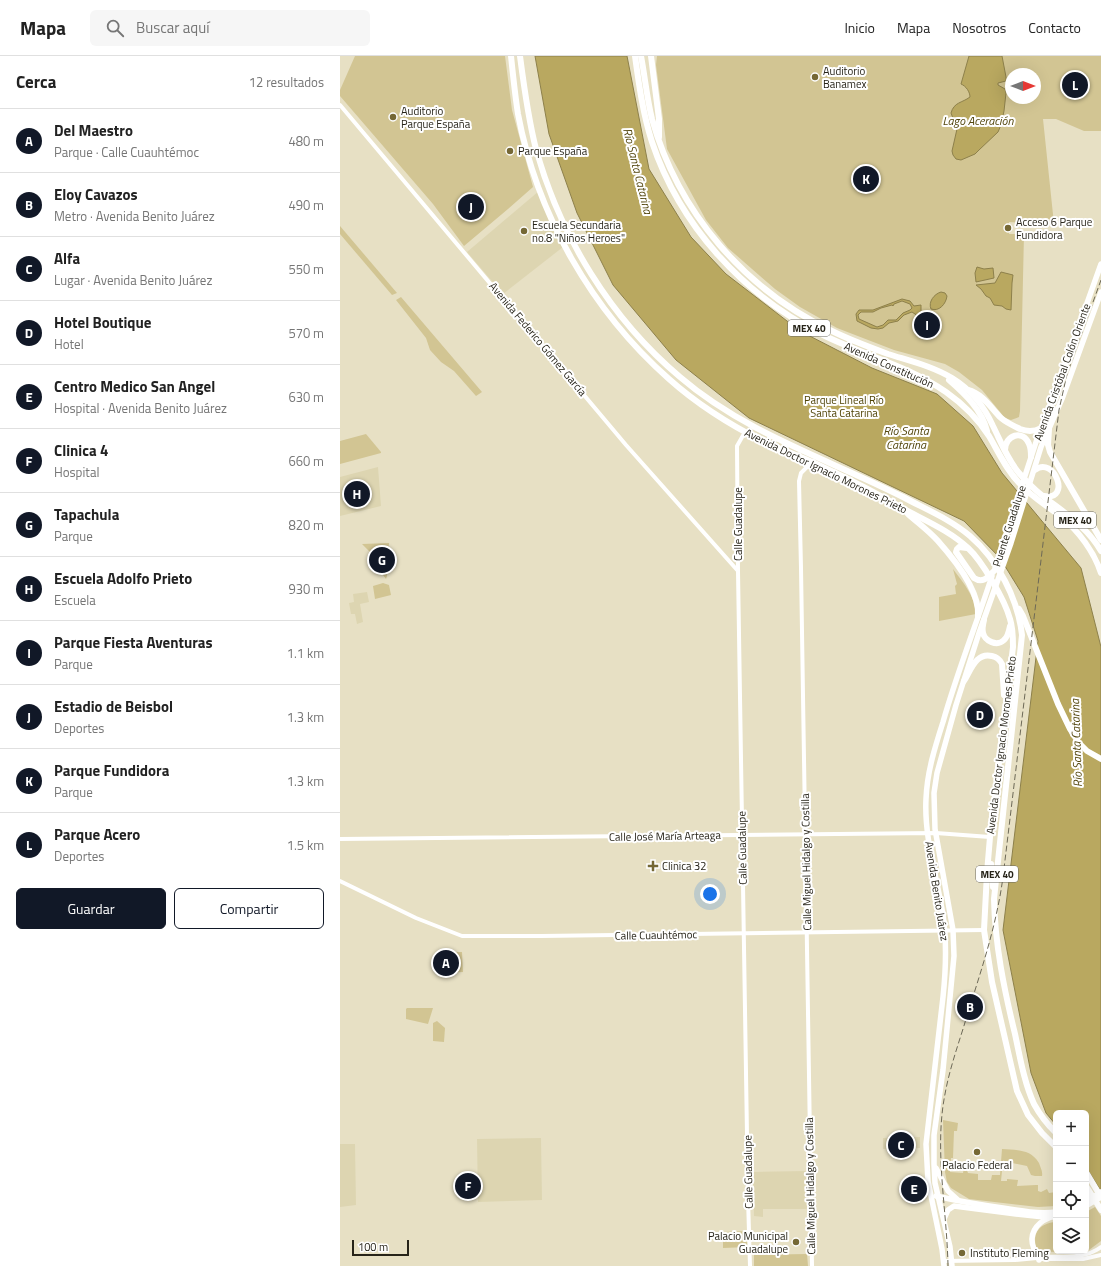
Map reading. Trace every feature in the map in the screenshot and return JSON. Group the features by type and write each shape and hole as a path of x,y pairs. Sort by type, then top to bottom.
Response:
{"highway":[{"name":"Avenida Doctor Ignacio Morones Prieto","path":"511,56 519,114 532,169 549,215 568,253 588,285 636,348 680,388 711,412 745,432 812,462 901,507 954,537 968,548 985,568 1007,610 1011,620 1013,647 990,837 984,930 992,982 1017,1091 1028,1115 1054,1146"},
{"name":"Avenida Doctor Ignacio Morones Prieto","path":"520,56 533,134 544,175 554,203 580,254 607,297 619,314 647,346 680,378 755,428 876,484 958,527 976,542 991,559 1008,588 1015,604 1021,626 1022,644 994,899 996,935 1000,964 1022,1069 1035,1105 1053,1130"},
{"name":"Avenida Constitución","path":"635,56 643,107 652,143 662,167 691,220 710,246 728,266 768,301 801,323 830,338 910,372 938,386 953,397 967,409 988,435 1005,466 1016,480 1080,535 1093,555 1101,573"},
{"name":"Avenida Constitución","path":"641,56 649,107 659,141 668,164 679,187 700,220 724,251 752,278 782,302 810,320 832,332 882,352 946,374 966,389 981,405 990,418 1005,452 1019,474 1043,496 1081,525 1092,537 1101,551"},
{"path":"651,56 660,125 659,141"},
{"path":"588,285 594,288 619,314"},
{"path":"625,321 636,348"},
{"path":"926,366 949,381 970,400 985,422 988,435"},
{"path":"966,389 980,395 1001,418 1010,424 1028,432 1037,431 1041,428"},
{"path":"755,428 779,448"},
{"path":"1049,429 1048,445 1050,452 1101,540"},
{"path":"1005,452 1005,446 1008,440 1012,437 1020,436 1026,439 1029,443 1031,457"},
{"path":"1034,472 1040,467 1046,468 1054,473 1058,482 1056,493 1051,496 1043,496"},
{"path":"901,507 931,534 973,590 985,637 990,642 998,643 1003,641 1006,637 1011,620"},
{"path":"968,548 959,547 956,552 974,578 982,580 987,578 994,571"},
{"path":"1015,604 1024,616 1055,697 1070,729 1079,743 1087,751 1101,760"},
{"path":"964,682 974,663 981,657 994,656 1000,660 1002,664 1005,705"},
{"path":"989,853 994,899"},
{"path":"1089,1177 1101,1197"},
{"path":"1089,1191 1101,1210"}],"main road":[{"name":"Avenida Cristóbal Colón Oriente","path":"1031,457 1101,264"},
{"name":"Avenida Cristóbal Colón Oriente","path":"1034,472 1041,447 1062,399 1101,292"},
{"name":"Puente Guadalupe","path":"986,595 1031,457"},
{"name":"Puente Guadalupe","path":"990,602 1034,472"},
{"name":"Avenida Benito Juárez","path":"952,1263 935,1183 934,1164 934,1135 943,1070 952,975 953,930 936,833 934,793 937,773 964,682 986,595"},
{"name":"Avenida Benito Juárez","path":"944,1263 930,1195 926,1165 926,1134 945,981 946,952 945,930 928,833 926,799 929,771 950,696 981,618 990,602"},
{"path":"950,696 956,705"},
{"path":"934,1164 948,1191 955,1198 963,1202"},
{"path":"1089,1199 1101,1192"},
{"path":"930,1195 963,1202 1053,1215"},
{"path":"1089,1204 1101,1197"},
{"path":"934,1210 940,1204 950,1199"},
{"path":"943,1221 948,1210 954,1206 1022,1215 1053,1215"},
{"path":"1038,1258 1032,1245 1033,1232 1039,1223 1053,1216"}],"street":[{"name":"Avenida Federico Gómez García","path":"340,105 626,445 738,571"},
{"name":"Calle Guadalupe","path":"745,432 737,446 743,932 750,1266"},
{"name":"Calle Miguel Hidalgo y Costilla","path":"812,462 801,473 799,481 812,1266"},
{"name":"Calle José María Arteaga","path":"340,839 928,833 990,837"},
{"name":"Calle Cuauhtémoc","path":"340,881 416,918 462,936 984,930"},
{"path":"944,1263 1086,1255 1101,1247"},
{"path":"1038,1258 1083,1259 1101,1255"}],"shaded area":[{"name":"Parque España","path":"355,56 505,56 512,110 533,187 464,246 433,204 340,96 340,90"},
{"path":"657,56 1101,56 1101,131 1084,131 1056,119 1043,119 1054,224 1009,222 1009,234 1024,234 1020,411 1019,417 1011,420 1005,418 982,390 959,372 945,364 894,350 837,328 800,307 775,289 728,248 706,220 667,149 656,65"},
{"name":"Escuela Secundaria no.8 \"Niños Heroes\"","path":"539,191 563,247 503,294 467,252"},
{"path":"340,226 397,293 392,295 340,234"},
{"path":"401,297 482,392 476,396 454,371 441,362 430,350 426,338 396,300"},
{"path":"366,434 381,453 340,464 340,441"},
{"path":"378,467 381,506 340,516 340,477"},
{"path":"389,543 386,579 375,557 362,544"},
{"path":"953,569 965,585 974,601 976,614 939,621 939,597 956,594 955,586 957,584"},
{"path":"383,583 389,585 391,595 375,599 373,586"},
{"path":"367,592 369,602 360,604 363,622 357,624 355,614 351,614 349,603 354,602 353,594"},
{"path":"452,952 462,952 463,972 439,973 444,954 452,955"},
{"path":"407,1008 433,1008 428,1024 406,1019"},
{"path":"437,1021 445,1028 444,1042 433,1041 433,1023"},
{"path":"943,1120 958,1123 957,1131 954,1131 953,1158 951,1158 950,1172 963,1173 964,1168 966,1168 968,1173 978,1174 978,1180 991,1180 992,1175 1000,1175 1002,1149 1023,1151 1036,1158 1042,1172 1042,1176 1031,1175 1027,1166 1003,1161 1001,1181 1007,1181 1007,1179 1018,1180 1017,1186 1038,1185 1038,1191 1041,1192 1047,1189 1049,1193 1053,1192 1053,1206 1038,1207 969,1199 951,1188 947,1182 945,1172"},
{"path":"920,1137 920,1148 883,1149 883,1138"},
{"path":"541,1138 542,1200 478,1202 477,1139"},
{"path":"340,1144 355,1144 356,1205 340,1207"},
{"path":"806,1171 807,1209 763,1209 763,1217 754,1216 753,1172"},
{"path":"1095,1207 1101,1216 1101,1241 1089,1250 1089,1218 1089,1210"},
{"path":"1053,1222 1053,1252 1044,1252 1037,1249 1035,1238 1041,1227"},
{"path":"748,1231 748,1247 723,1248 723,1232"},
{"path":"807,1254 808,1266 754,1266 754,1255"}],"water":[{"name":"Río Santa Catarina","path":"535,56 627,56 649,169 691,237 726,274 800,331 872,368 937,394 973,426 1002,473 1081,568 1101,647 1101,1191 1089,1172 1089,1110 1053,1110 1053,1121 1046,1113 1031,1073 1003,930 1038,641 1024,597 1000,558 964,521 749,418 676,360 613,285 577,213 549,134"},
{"name":"Lago Aceración","path":"969,56 1002,56 1005,81 998,83 998,85 1005,89 1005,102 1001,125 998,132 975,154 961,160 956,159 952,151 957,129 951,113 952,109 956,105 970,97 965,86 961,84"},
{"path":"977,267 984,269 993,268 994,278 976,282 975,273"},
{"path":"1001,272 1013,275 1011,310 1002,306 994,305 990,298 986,296 976,285 995,283"},
{"path":"941,292 945,293 947,296 945,302 942,307 934,310 931,309 930,304 932,299"},
{"path":"902,299 910,301 914,306 921,305 921,311 918,316 912,312 904,315 898,321 889,323 883,328 871,328 857,321 856,314 859,310 873,310","holes":["902,301 910,304 912,308 903,313 896,320 888,320 883,325 877,327 859,319 858,315 861,312 873,312 881,308 893,306 894,304"]}],"railway":[{"path":"948,1266 941,1158 942,1115 945,1094 953,1062 986,954 1000,897 1059,410 1067,374 1101,280"}],"place":[{"name":"Auditorio Banamex","path":"815,77"},
{"name":"Parque Acero","path":"1075,85"},
{"name":"Auditorio Parque España","path":"393,117"},
{"name":"Parque España","path":"510,151"},
{"name":"Parque Fundidora","path":"866,179"},
{"name":"Estadio de Beisbol","path":"471,207"},
{"name":"Acceso 6 Parque Fundidora","path":"1008,228"},
{"name":"Escuela Secundaria no.8 \"Niños Heroes\"","path":"524,231"},
{"name":"Parque Fiesta Aventuras","path":"927,325"},
{"name":"Escuela Adolfo Prieto","path":"357,494"},
{"name":"Tapachula","path":"382,560"},
{"name":"Hotel Boutique","path":"980,715"},
{"name":"Clinica 32","path":"653,866"},
{"name":"Del Maestro","path":"446,963"},
{"name":"Eloy Cavazos","path":"970,1007"},
{"name":"Alfa","path":"901,1145"},
{"name":"Palacio Federal","path":"977,1152"},
{"name":"Clinica 4","path":"468,1186"},
{"name":"Centro Medico San Angel","path":"914,1189"},
{"name":"Palacio Municipal Guadalupe","path":"796,1242"},
{"name":"Instituto Fleming","path":"962,1253"}],"park label":[{"name":"Parque Lineal Río Santa Catarina","path":"844,406"}]}
